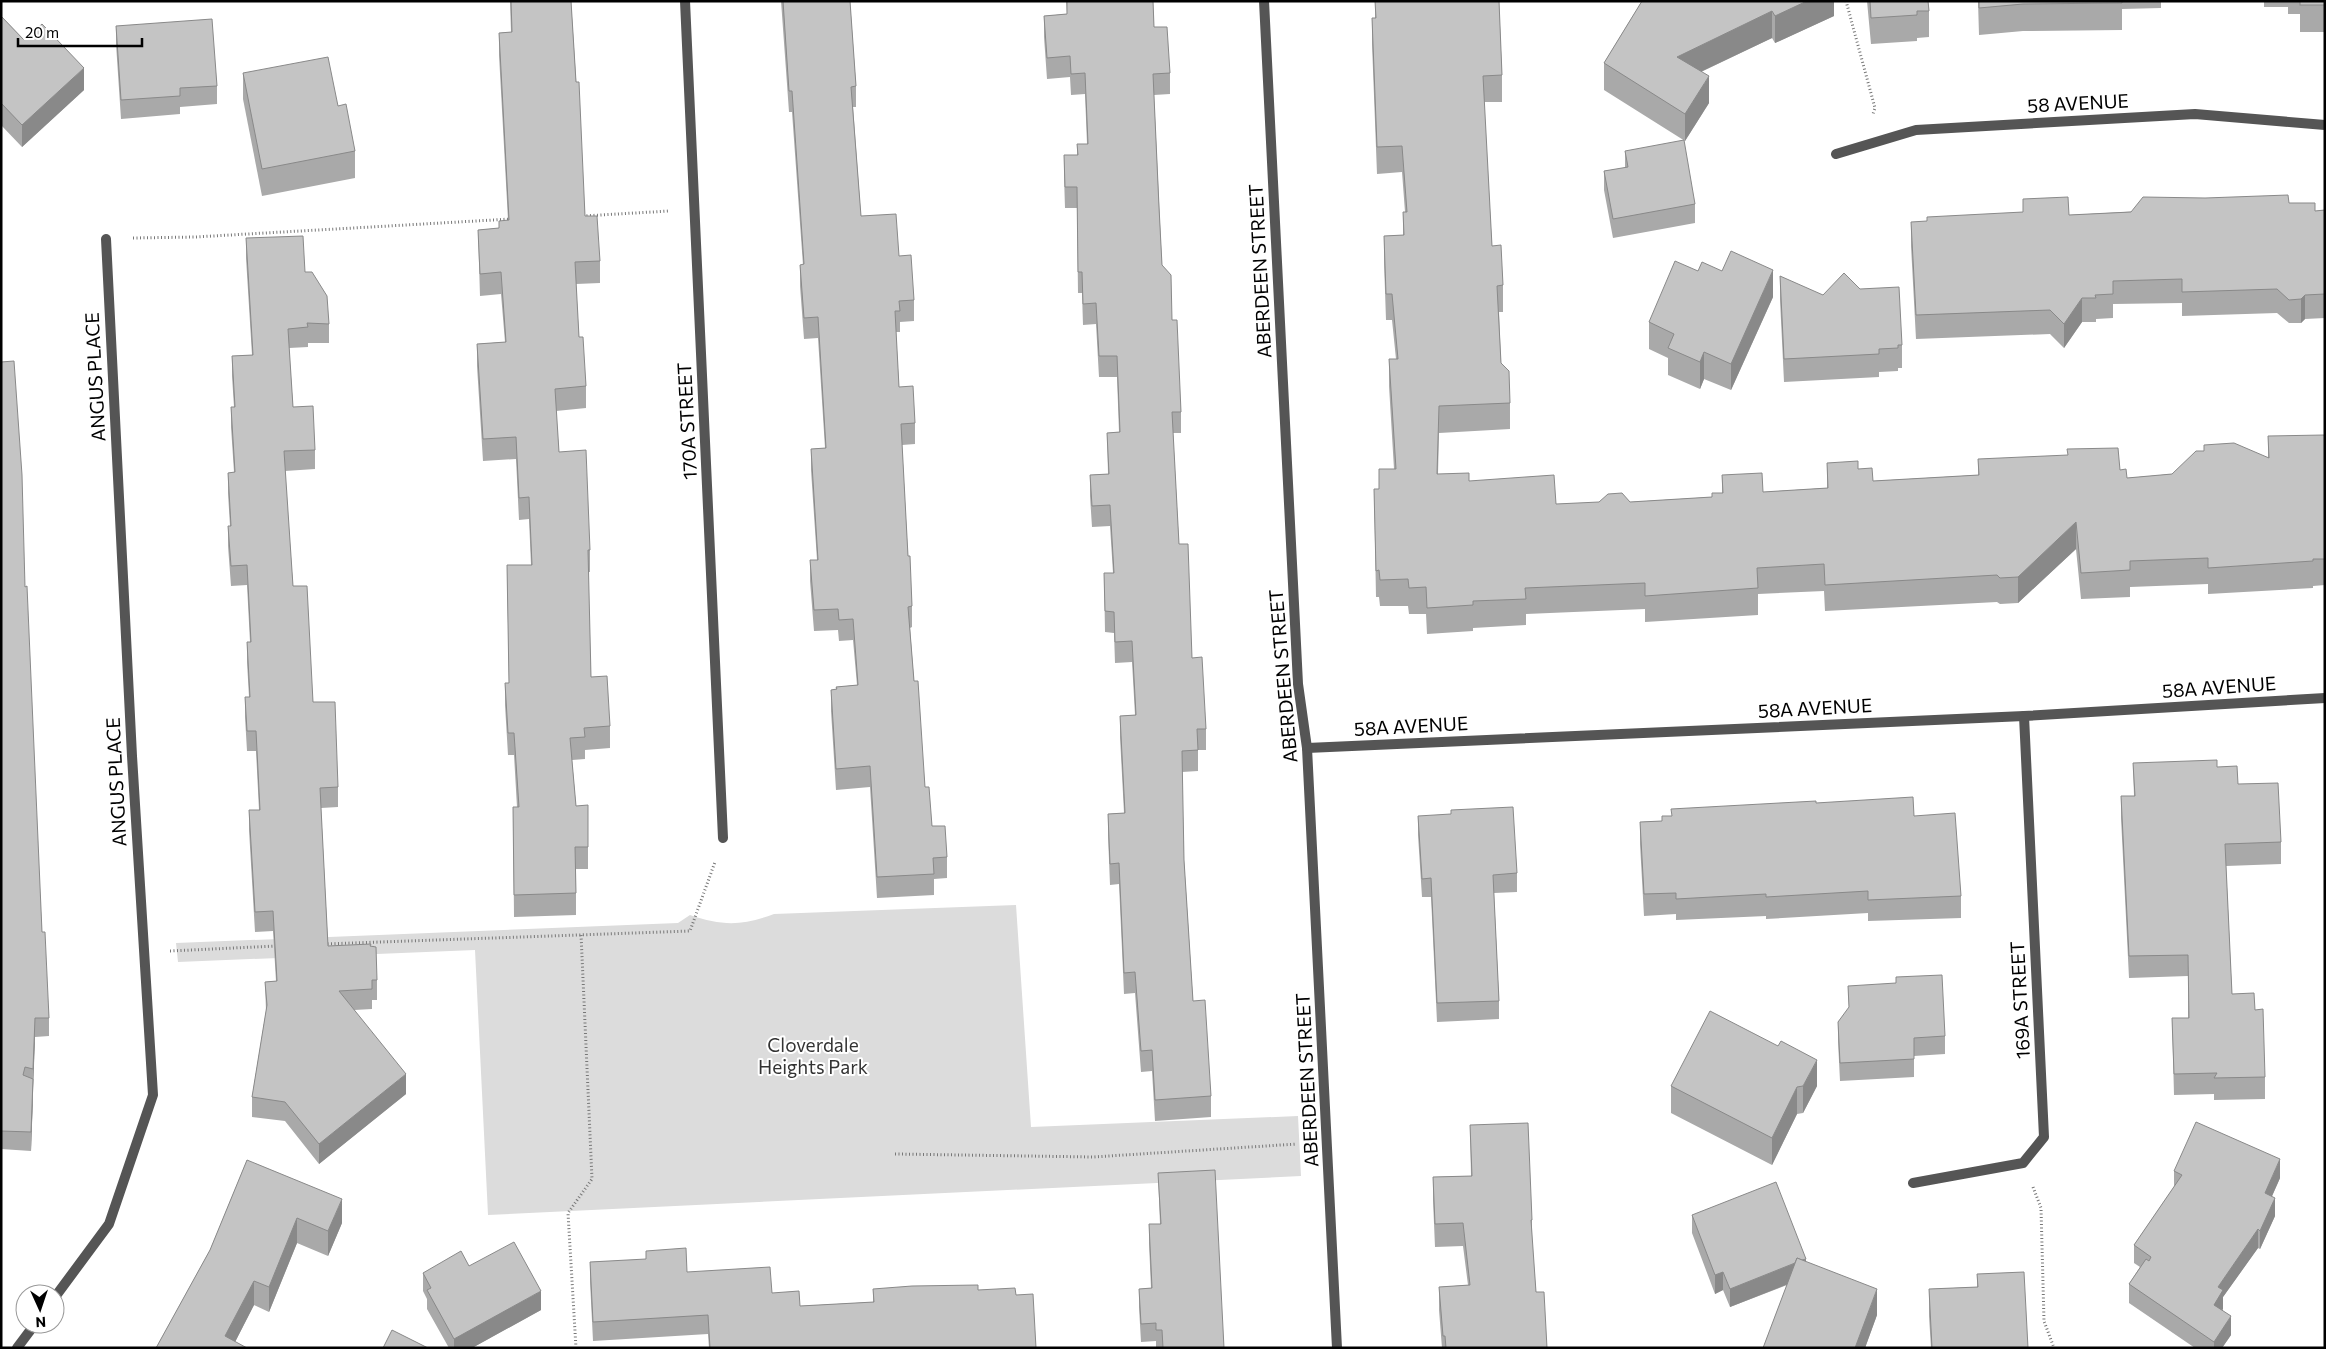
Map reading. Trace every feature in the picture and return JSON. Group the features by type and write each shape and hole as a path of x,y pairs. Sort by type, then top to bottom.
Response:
{"street":[{"name":"170A STREET","path":"685,1 723,838"},
{"name":"ABERDEEN STREET","path":"1264,1 1298,684 1307,748 1337,1348"},
{"name":"58 AVENUE","path":"1836,154 1916,130 2195,114 2325,125"},
{"name":"ANGUS PLACE","path":"65,1285 110,1224 153,1094 132,756 106,239"},
{"name":"58A AVENUE","path":"1307,748 2024,716 2325,698"},
{"name":"169A STREET","path":"2023,1163 2044,1136 2024,716"},
{"path":"1913,1183 2023,1163"},
{"path":"17,1348 28,1334"}],"path":[{"path":"1846,1 1875,108 1867,144"},
{"path":"576,216 694,209"},
{"path":"106,239 203,236 517,219"},
{"path":"323,944 690,931 723,838"},
{"path":"576,1348 568,1213 592,1179 581,934"},
{"path":"144,952 285,946"},
{"path":"895,1154 1093,1157 1297,1144"},
{"path":"2023,1163 2041,1208 2044,1321 2054,1348"}],"green space":[{"name":"Cloverdale Heights Park","path":"1016,905 1031,1127 1298,1116 1301,1176 488,1215 475,950 178,962 176,943 678,923 690,915 722,923 732,923 752,921 774,914"}],"building":[{"path":"511,1 571,1 576,82 579,82 585,216 597,216 600,261 575,262 579,337 583,337 586,386 555,389 559,452 586,450 590,550 588,550 591,677 607,676 610,726 584,728 585,737 570,738 576,806 588,805 588,847 575,847 576,893 514,895 513,807 519,807 514,733 508,733 505,683 509,683 507,565 532,565 529,497 519,498 516,437 483,439 477,344 506,342 501,272 480,274 478,230 499,228 499,221 509,220 499,33 512,32"},
{"path":"783,1 850,1 856,86 851,87 861,216 896,214 899,256 911,255 914,300 899,301 900,311 895,311 899,387 913,386 915,423 901,424 908,556 910,556 912,606 908,607 914,681 918,681 925,787 929,787 932,826 945,826 947,857 933,858 934,874 877,877 870,766 836,769 831,690 837,689 836,687 858,685 853,619 839,620 838,609 814,610 810,560 818,560 811,449 826,448 818,317 804,318 800,265 804,264 792,91 789,91"},
{"path":"1067,1 1153,1 1154,27 1167,27 1170,73 1153,74 1162,265 1171,275 1172,320 1177,320 1181,412 1172,412 1179,544 1188,544 1192,658 1202,657 1206,729 1197,729 1198,750 1182,751 1184,860 1193,1001 1205,1000 1211,1096 1155,1100 1152,1050 1141,1051 1135,972 1124,973 1119,863 1110,864 1108,814 1125,813 1120,716 1136,715 1132,641 1115,642 1114,612 1105,611 1104,573 1114,573 1110,505 1092,506 1090,475 1109,474 1107,433 1120,432 1117,356 1099,356 1096,303 1083,304 1082,272 1078,272 1077,187 1065,187 1064,155 1078,155 1077,144 1088,144 1085,73 1071,74 1070,56 1047,58 1044,16 1067,14"},
{"path":"1375,1 1499,1 1502,75 1483,76 1492,246 1501,245 1503,285 1497,286 1501,363 1509,371 1510,403 1439,406 1437,474 1469,473 1469,481 1554,475 1556,504 1599,502 1608,494 1622,493 1630,502 1712,497 1712,493 1723,493 1722,475 1762,473 1763,492 1828,488 1827,463 1858,461 1858,469 1872,468 1873,481 1979,475 1978,459 2068,455 2067,449 2118,448 2120,470 2126,469 2127,478 2172,474 2196,451 2204,451 2204,445 2234,443 2269,458 2268,436 2324,435 2325,559 2208,568 2208,558 2130,561 2130,570 2081,573 2076,522 2018,577 2000,578 1997,575 1825,585 1824,564 1757,568 1758,588 1645,596 1645,583 1525,588 1526,599 1473,601 1473,605 1427,608 1426,587 1409,588 1408,579 1380,580 1379,570 1376,571 1374,489 1379,489 1379,469 1396,469 1389,359 1398,359 1392,294 1386,294 1384,236 1404,235 1403,212 1407,212 1402,146 1377,147 1372,18 1376,18"},
{"path":"1642,1 1807,1 1775,16 1772,11 1677,57 1709,76 1685,114 1604,63"},
{"path":"1870,1 1928,1 1929,11 1917,11 1917,15 1871,18"},
{"path":"1979,1 2122,1 2122,3 2023,4 1979,8"},
{"path":"2300,1 2325,1 2325,5 2300,5"},
{"path":"1,16 24,40 42,24 84,68 22,125 1,103"},
{"path":"212,19 217,86 180,88 180,96 121,100 116,26"},
{"path":"328,57 338,106 346,104 355,151 262,169 243,73"},
{"path":"1684,140 1695,204 1613,219 1604,171 1628,167 1625,151"},
{"path":"2288,195 2289,203 2315,203 2315,211 2325,210 2325,294 2305,295 2301,299 2289,300 2277,289 2182,292 2182,279 2113,281 2113,294 2095,295 2096,298 2082,298 2064,324 2050,310 1916,315 1911,222 1927,221 1927,217 2023,212 2023,199 2068,197 2069,215 2131,212 2143,197 2205,198"},
{"path":"303,236 305,272 312,272 327,296 329,324 307,323 308,327 288,329 293,407 313,406 315,450 284,451 293,586 307,586 313,702 335,702 338,787 320,788 328,946 371,944 370,946 376,947 377,980 372,980 372,989 339,991 406,1074 319,1144 285,1102 252,1097 267,1005 265,982 277,981 273,911 255,912 249,810 260,810 256,731 247,731 245,697 250,697 247,642 251,642 247,565 231,566 228,526 231,526 228,473 235,472 231,407 235,407 232,356 253,355 246,238"},
{"path":"1731,251 1773,270 1731,364 1704,352 1700,362 1668,348 1674,334 1649,322 1675,261 1698,271 1702,262 1722,271"},
{"path":"1844,273 1860,289 1899,287 1902,345 1898,345 1898,348 1879,349 1879,354 1784,359 1780,276 1823,295"},
{"path":"14,361 22,475 25,587 27,586 42,932 45,932 49,1018 35,1018 33,1069 25,1067 23,1075 33,1079 31,1132 1,1131 1,362"},
{"path":"2217,760 2217,767 2237,766 2238,784 2278,783 2281,842 2225,844 2232,994 2254,993 2255,1010 2263,1009 2265,1077 2214,1078 2217,1073 2174,1074 2172,1018 2189,1018 2188,955 2129,956 2121,796 2135,796 2133,763"},
{"path":"1913,797 1914,816 1955,813 1961,896 1868,900 1868,891 1766,897 1766,894 1676,899 1676,893 1644,894 1640,822 1662,821 1662,816 1672,816 1671,809"},
{"path":"1513,807 1517,873 1493,875 1499,1001 1437,1003 1431,878 1422,879 1418,816 1451,814 1451,810"},
{"path":"1942,975 1945,1036 1914,1038 1914,1059 1840,1063 1838,1022 1849,1007 1848,986 1896,983 1896,977"},
{"path":"1710,1011 1778,1046 1781,1041 1817,1060 1803,1086 1797,1087 1772,1138 1671,1086"},
{"path":"2196,1122 2280,1159 2265,1193 2275,1198 2260,1231 2258,1229 2218,1287 2223,1290 2214,1305 2231,1316 2214,1342 2129,1284 2146,1259 2149,1261 2151,1257 2134,1245 2182,1175 2174,1171"},
{"path":"1528,1123 1531,1220 1536,1292 1544,1292 1547,1348 1446,1348 1445,1336 1443,1336 1439,1287 1470,1285 1463,1223 1435,1224 1433,1177 1472,1176 1470,1125"},
{"path":"247,1160 342,1199 328,1231 297,1218 269,1287 254,1281 225,1336 247,1348 156,1348 210,1250"},
{"path":"1215,1170 1224,1348 1163,1348 1162,1330 1156,1330 1156,1323 1141,1324 1139,1289 1152,1288 1149,1224 1161,1224 1158,1173"},
{"path":"1776,1182 1806,1259 1797,1258 1795,1263 1730,1289 1723,1272 1715,1275 1692,1215"},
{"path":"514,1242 541,1291 454,1339 427,1290 431,1288 423,1273 461,1251 469,1266"},
{"path":"686,1248 687,1272 770,1267 772,1293 799,1291 800,1306 874,1302 873,1289 912,1286 978,1285 978,1290 1015,1288 1016,1295 1033,1294 1036,1348 710,1348 708,1315 593,1322 590,1262 646,1259 646,1251"},
{"path":"1797,1258 1877,1289 1855,1348 1763,1348"},
{"path":"2024,1272 2028,1348 1932,1348 1929,1289 1978,1287 1977,1274"},
{"path":"392,1330 428,1348 383,1348"}]}
